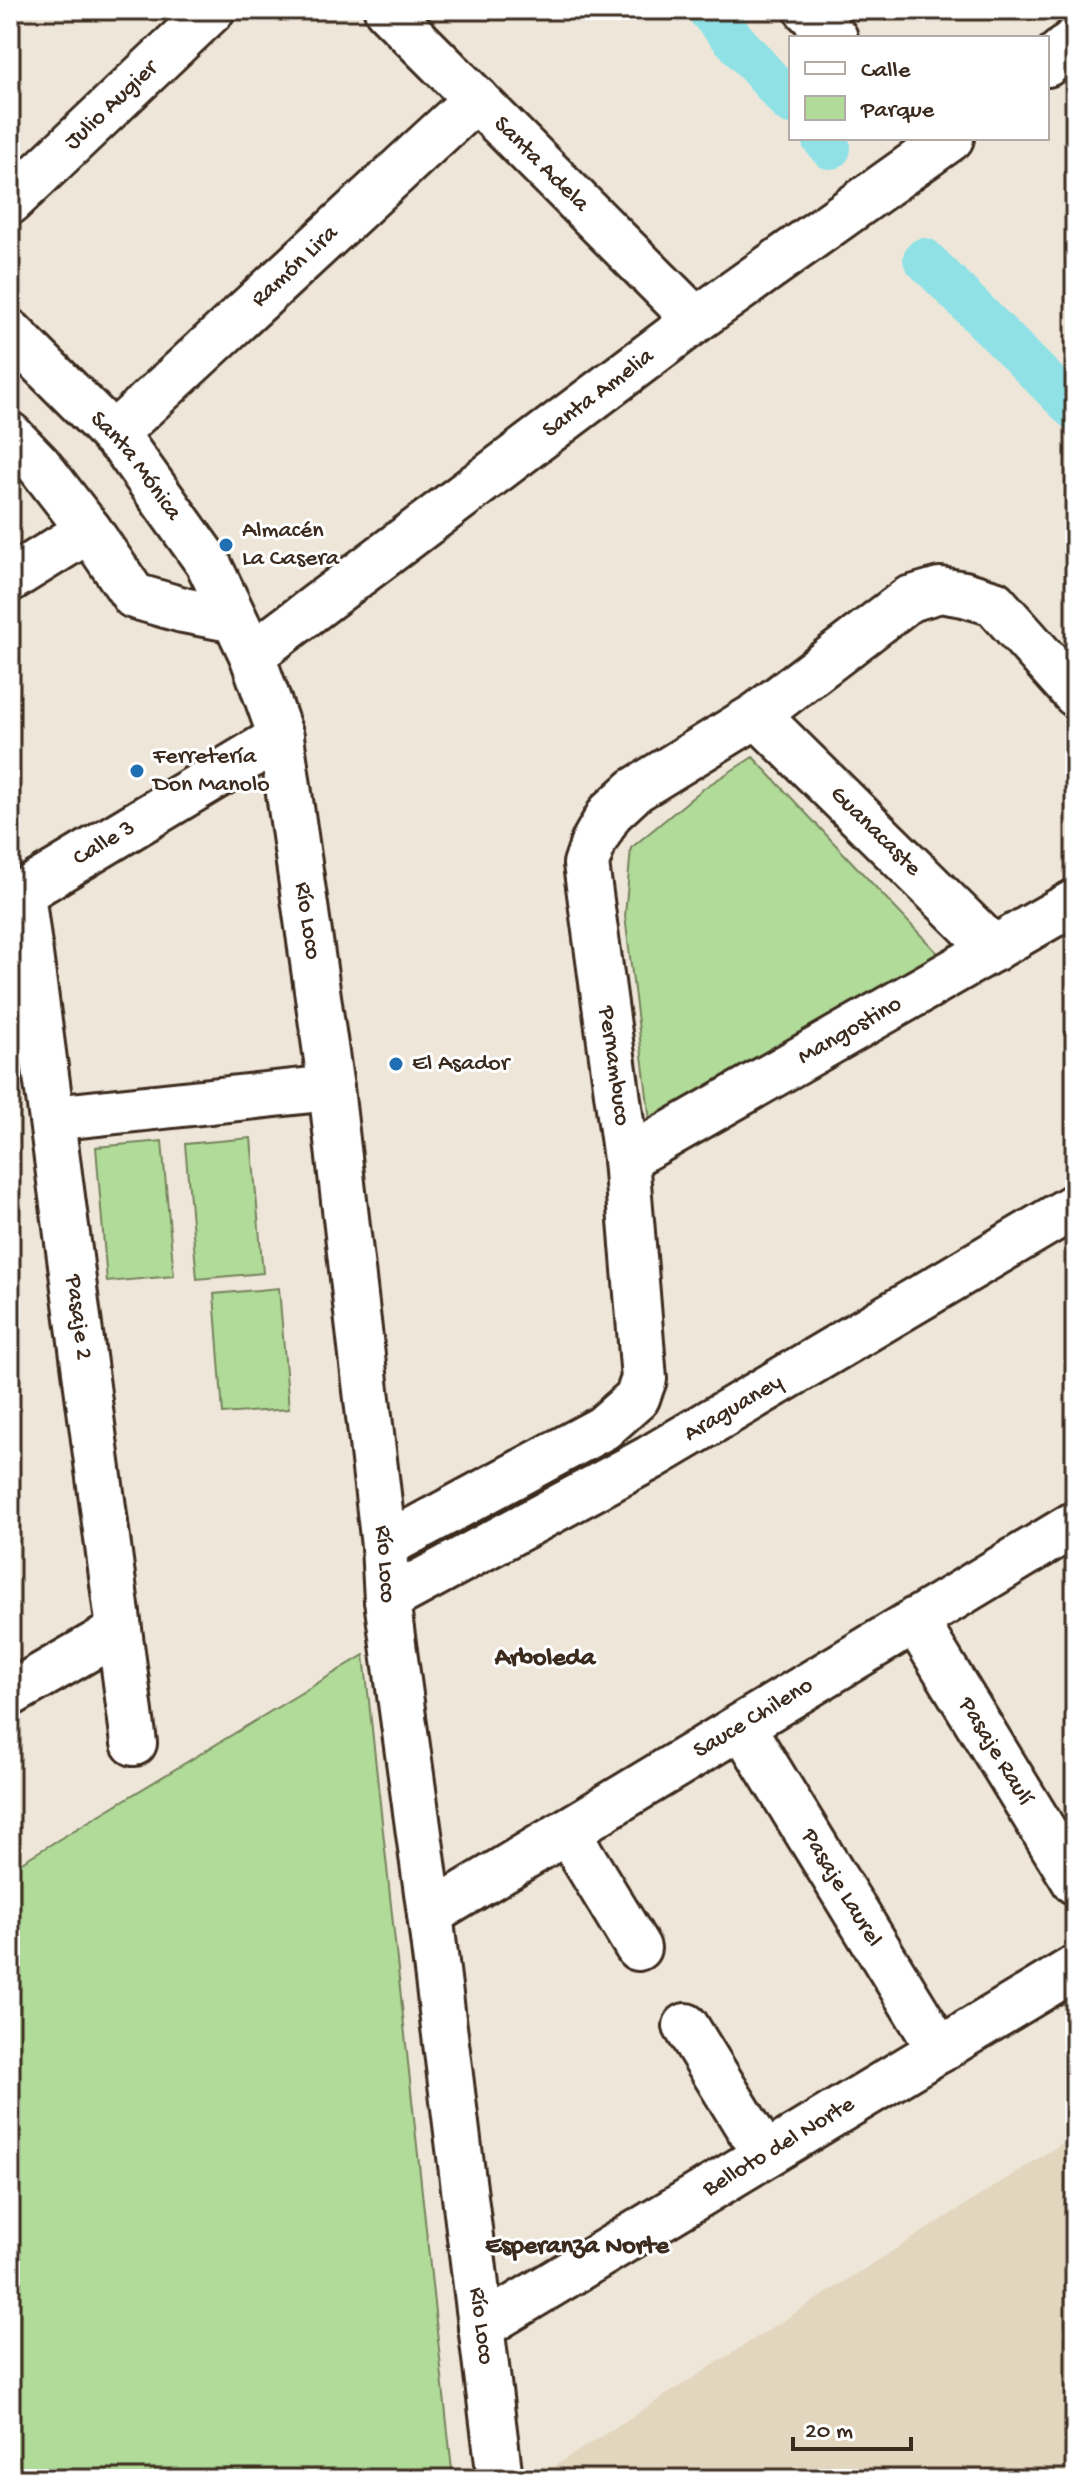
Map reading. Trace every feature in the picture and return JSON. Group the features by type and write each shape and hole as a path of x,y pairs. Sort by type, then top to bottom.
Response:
{"street":[{"name":"Julio Augier","path":"10,202 212,10"},
{"name":"Santa Adela","path":"387,10 696,320"},
{"path":"807,10 833,36"},
{"path":"1049,62 1075,40"},
{"name":"Ramón Lira","path":"113,435 476,99"},
{"name":"Santa Amelia","path":"244,638 696,320 935,142"},
{"name":"Santa Mónica","path":"10,332 125,447 208,563 244,638"},
{"path":"10,435 38,464 89,530 134,596 183,610 244,638"},
{"path":"10,579 89,530"},
{"name":"Pernambuco","path":"384,1546 603,1428 637,1398 644,1379 626,1159 586,864 594,841 610,813 635,790 757,715 909,599 940,590 994,603 1075,694"},
{"name":"Río Loco","path":"244,638 281,737 331,1088 384,1546 387,1600 430,1914 500,2479"},
{"name":"Guanacaste","path":"757,715 994,949"},
{"name":"Calle 3","path":"16,897 281,737"},
{"name":"Pasaje 2","path":"16,897 52,1118 134,1743"},
{"name":"Mangostino","path":"626,1159 1075,902"},
{"path":"52,1118 331,1088"},
{"name":"Araguaney","path":"387,1600 650,1458 1075,1206"},
{"name":"Sauce Chileno","path":"430,1914 1075,1524"},
{"name":"Pasaje Raulí","path":"915,1620 1075,1882"},
{"path":"10,1694 119,1631"},
{"name":"Pasaje Laurel","path":"742,1726 940,2050"},
{"path":"567,1831 638,1948"},
{"name":"Belloto del Norte","path":"481,2327 1075,1968"},
{"path":"686,2026 765,2155"}],"shaded area":[{"path":"1075,2135 1075,2479 537,2479 537,2477"}],"green space":[{"path":"753,757 947,963 651,1129 625,916 631,848 704,788"},
{"path":"251,1138 263,1273 197,1279 185,1144"},
{"path":"162,1141 174,1276 107,1282 96,1147"},
{"path":"279,1288 289,1409 223,1414 214,1294"},
{"path":"364,1655 453,2479 10,2479 10,1869"}],"waterway":[{"path":"708,10 789,102"},
{"path":"824,140 830,148"},
{"path":"924,259 1075,410"}],"place":[{"name":"Almacén La Casera","path":"226,545"},
{"name":"Ferretería Don Manolo","path":"137,771"},
{"name":"El Asador","path":"396,1064"}],"district":[{"name":"Arboleda","path":"545,1659"},
{"name":"Esperanza Norte","path":"577,2247"}]}
